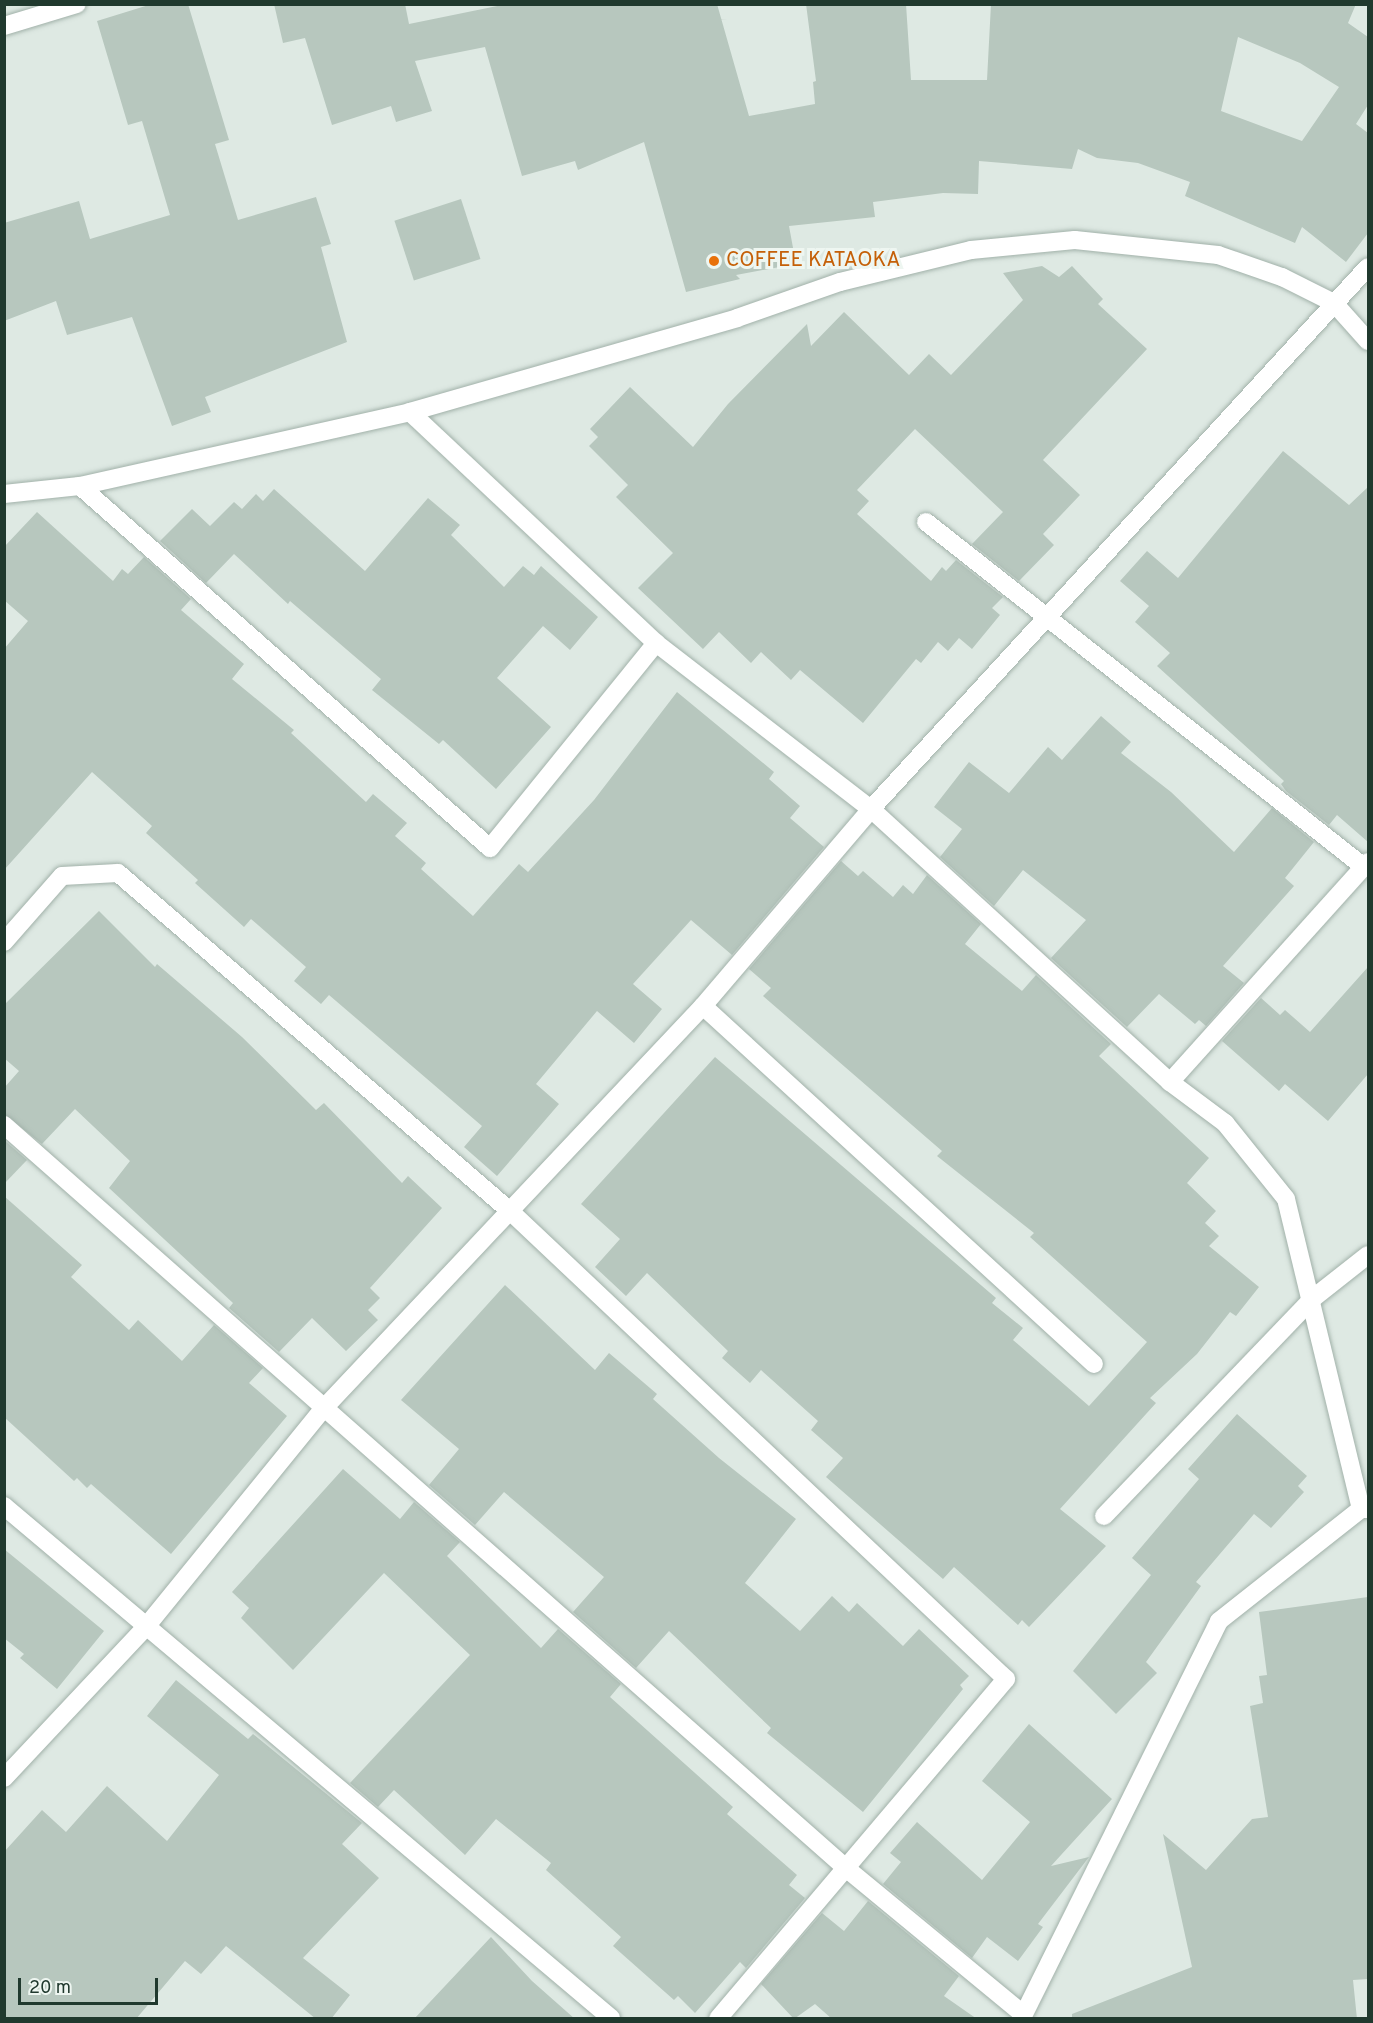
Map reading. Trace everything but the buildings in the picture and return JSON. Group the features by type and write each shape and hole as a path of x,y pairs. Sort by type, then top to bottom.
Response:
{"street":[{"path":"4,26 78,4"},
{"path":"4,494 80,486 410,412 737,318 840,282 971,250 1075,240 1218,255 1282,277 1334,303 1368,341"},
{"path":"4,1778 146,1628 324,1408 703,1006 871,809 1049,619 1368,267"},
{"path":"4,1125 847,1869 1022,2016 1219,1621 1365,1509 1286,1199 1225,1123 1170,1082 871,809 656,643 410,412"},
{"path":"80,486 490,848 656,643"},
{"path":"926,522 1366,864 1170,1082"},
{"path":"4,942 62,876 118,873 510,1211 1006,1678 847,1869 717,2019"},
{"path":"703,1006 1094,1364"},
{"path":"1104,1516 1312,1299 1368,1255"},
{"path":"4,1506 611,2019"}],"place":[{"name":"COFFEE KATAOKA","path":"714,261"}]}
